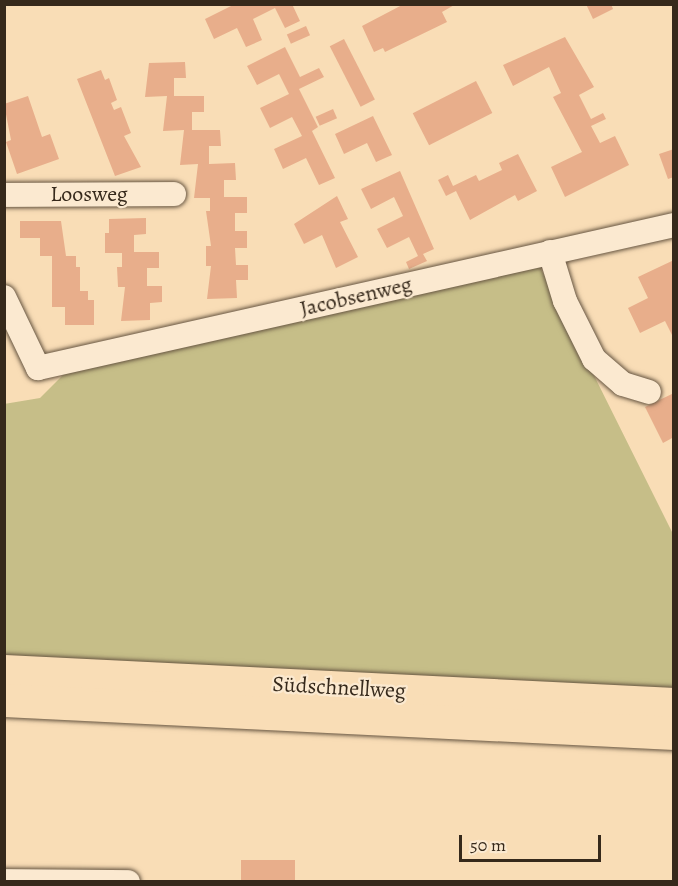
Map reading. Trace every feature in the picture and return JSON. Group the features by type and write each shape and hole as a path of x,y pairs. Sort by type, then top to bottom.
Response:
{"highway":[{"name":"Südschnellweg","path":"4,671 91,688 674,733"},
{"name":"Südschnellweg","path":"4,700 91,688"},
{"name":"Südschnellweg","path":"162,692 674,704"}],"street":[{"name":"Loosweg","path":"4,195 174,194"},
{"name":"Jacobsenweg","path":"4,297 38,368 674,225"},
{"path":"550,252 565,301 594,359 623,384 649,392"},
{"path":"4,881 128,882"}],"shaded area":[{"path":"540,267 673,534 673,690 5,655 4,404 40,398 65,373"}],"building":[{"path":"235,4 292,4 300,21 285,28 275,8 253,19 262,40 246,47 237,28 214,39 205,19"},
{"path":"404,4 456,4 442,12 447,22 385,52 383,48 374,52 362,26"},
{"path":"586,4 611,4 613,9 593,19"},
{"path":"306,26 310,35 291,44 287,35"},
{"path":"565,37 594,87 579,95 591,119 603,113 606,119 591,126 600,143 615,136 629,165 565,197 551,167 582,152 553,97 561,93 549,67 513,86 503,65"},
{"path":"344,39 375,100 361,107 330,46"},
{"path":"285,47 300,77 319,68 324,77 299,89 318,127 312,131 335,178 319,185 306,158 283,169 274,149 302,136 292,117 270,128 260,108 289,94 279,74 257,85 247,66"},
{"path":"185,62 186,78 174,78 174,96 204,96 204,112 192,112 192,130 220,130 221,146 209,146 209,164 235,163 236,180 224,180 224,197 247,197 247,213 235,213 235,231 247,231 247,248 235,248 236,265 248,265 248,280 236,280 237,298 207,299 211,266 206,266 206,246 211,246 206,211 210,211 210,198 194,198 198,164 180,165 184,130 163,131 167,96 145,97 149,63"},
{"path":"101,70 105,80 109,78 117,100 111,103 114,110 121,107 131,133 124,136 141,167 115,176 77,79"},
{"path":"476,81 492,113 429,145 413,113"},
{"path":"28,96 42,137 50,134 59,159 17,174 6,142 11,140 4,104"},
{"path":"333,109 337,118 320,126 316,117"},
{"path":"373,116 392,155 376,162 367,143 344,154 335,134"},
{"path":"674,149 674,177 668,179 659,154"},
{"path":"518,154 537,191 518,201 515,195 470,220 456,191 446,196 438,180 448,175 453,186 476,175 479,181 502,170 499,163"},
{"path":"400,171 434,249 423,254 427,261 409,269 406,262 418,256 409,237 387,248 377,229 403,216 394,197 371,209 361,189"},
{"path":"337,196 348,219 340,222 358,257 336,268 322,235 304,244 294,224"},
{"path":"146,218 146,234 134,235 134,252 159,252 159,268 147,268 147,286 162,286 162,302 150,303 150,320 121,321 125,287 118,287 117,267 122,267 122,253 105,253 105,233 109,233 109,219"},
{"path":"20,221 61,221 66,256 76,256 76,267 80,267 80,291 88,291 88,300 94,300 94,325 65,325 65,307 52,307 52,256 40,256 40,238 20,238"},
{"path":"674,260 674,339 665,321 640,333 628,308 648,298 638,277"},
{"path":"674,393 674,437 663,443 645,407"},
{"path":"241,860 295,860 295,882 241,882"}]}
